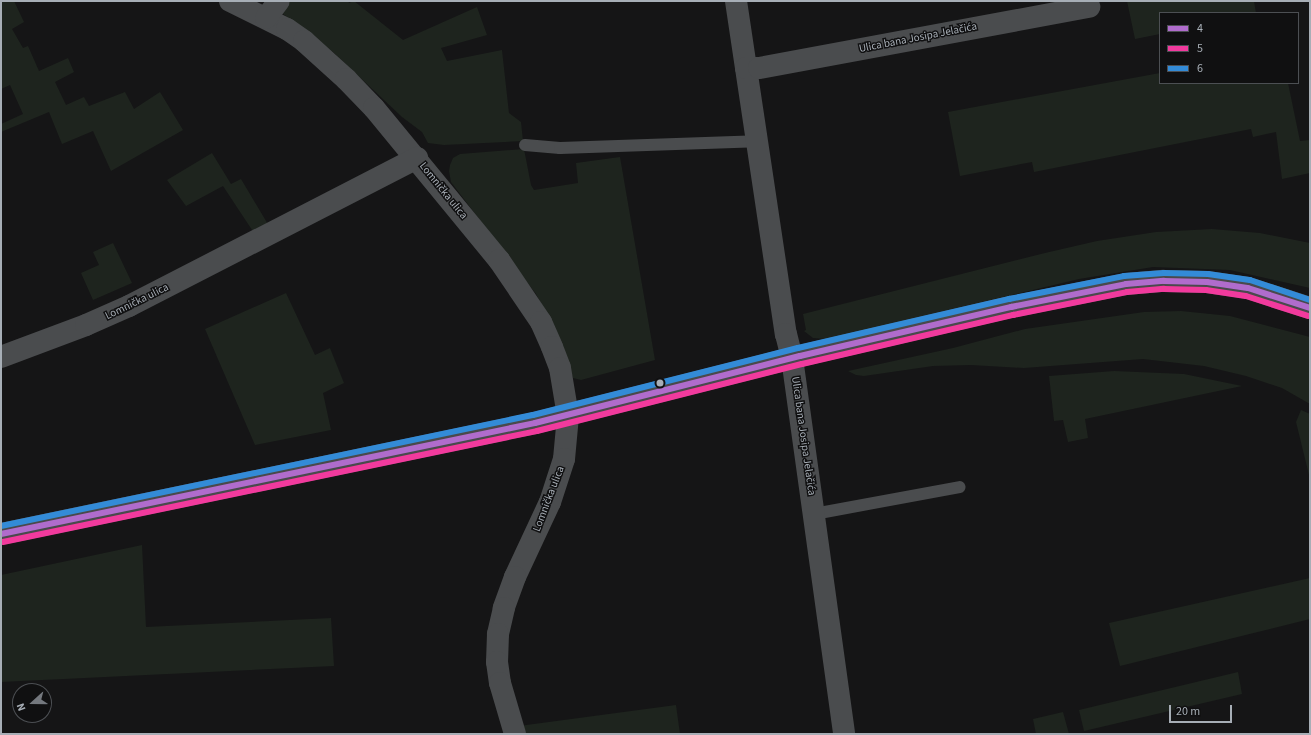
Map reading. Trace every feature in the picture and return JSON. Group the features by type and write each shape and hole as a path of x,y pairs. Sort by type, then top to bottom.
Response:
{"main road":[{"path":"1,534 568,416 792,358 1011,307 1126,284 1164,281 1207,282 1248,288 1310,308"}],"street":[{"name":"Lomnička ulica","path":"230,1 287,29 324,58 374,108 499,260 540,322 560,368 568,416 564,459 559,479 504,608 498,634 497,662 500,683 515,734"},
{"path":"266,18 279,1"},
{"name":"Ulica bana Josipa Jelačića","path":"736,1 786,334 792,358 844,734"},
{"name":"Ulica bana Josipa Jelačića","path":"746,68 767,66 1089,6"},
{"name":"Lomnička ulica","path":"1,357 86,325 129,306 416,158"}],"lane":[{"path":"526,145 560,148 756,141"},
{"path":"814,514 960,487"}],"shaded area":[{"path":"1,1 14,1 24,22 12,29 23,48 28,46 39,71 68,58 74,72 55,82 66,105 84,97 89,106 125,92 134,109 160,92 183,130 111,171 93,131 62,144 49,112 1,132 1,124 23,114 10,85 1,89"},
{"path":"286,1 348,1 349,3 354,1 403,40 477,7 487,35 441,48 447,61 502,50 509,113 521,122 523,141 444,145 428,143 422,132 402,117 333,52 279,11"},
{"path":"1127,1 1254,1 1256,12 1159,12 1159,34 1135,39"},
{"path":"1159,73 1159,84 1288,84 1300,141 1310,140 1310,173 1282,179 1276,132 1253,137 1251,129 1034,172 1032,162 960,176 948,112"},
{"path":"524,149 531,185 534,190 578,183 576,163 620,157 655,360 581,380 573,378 562,342 536,294 451,182 449,171 450,165 453,158 460,154"},
{"path":"212,153 231,184 241,179 269,226 254,233 223,186 186,206 167,180"},
{"path":"1212,229 1260,233 1310,243 1310,288 1230,270 1153,267 1079,279 826,339 813,338 804,331 806,330 803,314 1045,253 1097,241 1156,232"},
{"path":"113,243 132,283 93,300 81,273 99,265 93,252"},
{"path":"286,293 315,355 330,348 344,383 323,393 331,430 255,445 205,329"},
{"path":"1181,311 1230,316 1310,337 1310,404 1282,388 1246,376 1204,366 1143,359 1024,368 971,365 933,366 864,376 856,375 848,371 953,348 1025,329 1144,312"},
{"path":"1114,371 1184,374 1242,386 1085,419 1088,438 1068,442 1063,420 1054,421 1049,376"},
{"path":"1301,410 1310,414 1310,479 1296,422"},
{"path":"142,545 146,627 331,618 334,666 1,682 1,575"},
{"path":"1310,578 1310,619 1120,666 1109,623"},
{"path":"1238,672 1242,694 1084,731 1079,710"},
{"path":"676,705 680,734 522,734 519,726"},
{"path":"1063,712 1069,734 1036,734 1033,719"}],"transit line":[{"name":"6","path":"1,526 533,415 798,348 1009,299 1124,276 1164,273 1208,274 1250,280 1310,300"},
{"name":"4","path":"1,534 535,423 800,356 1011,307 1126,284 1164,281 1207,282 1248,288 1310,308"},
{"name":"5","path":"3,542 537,431 802,364 1013,315 1127,292 1164,289 1206,290 1246,296 1308,316"}]}
